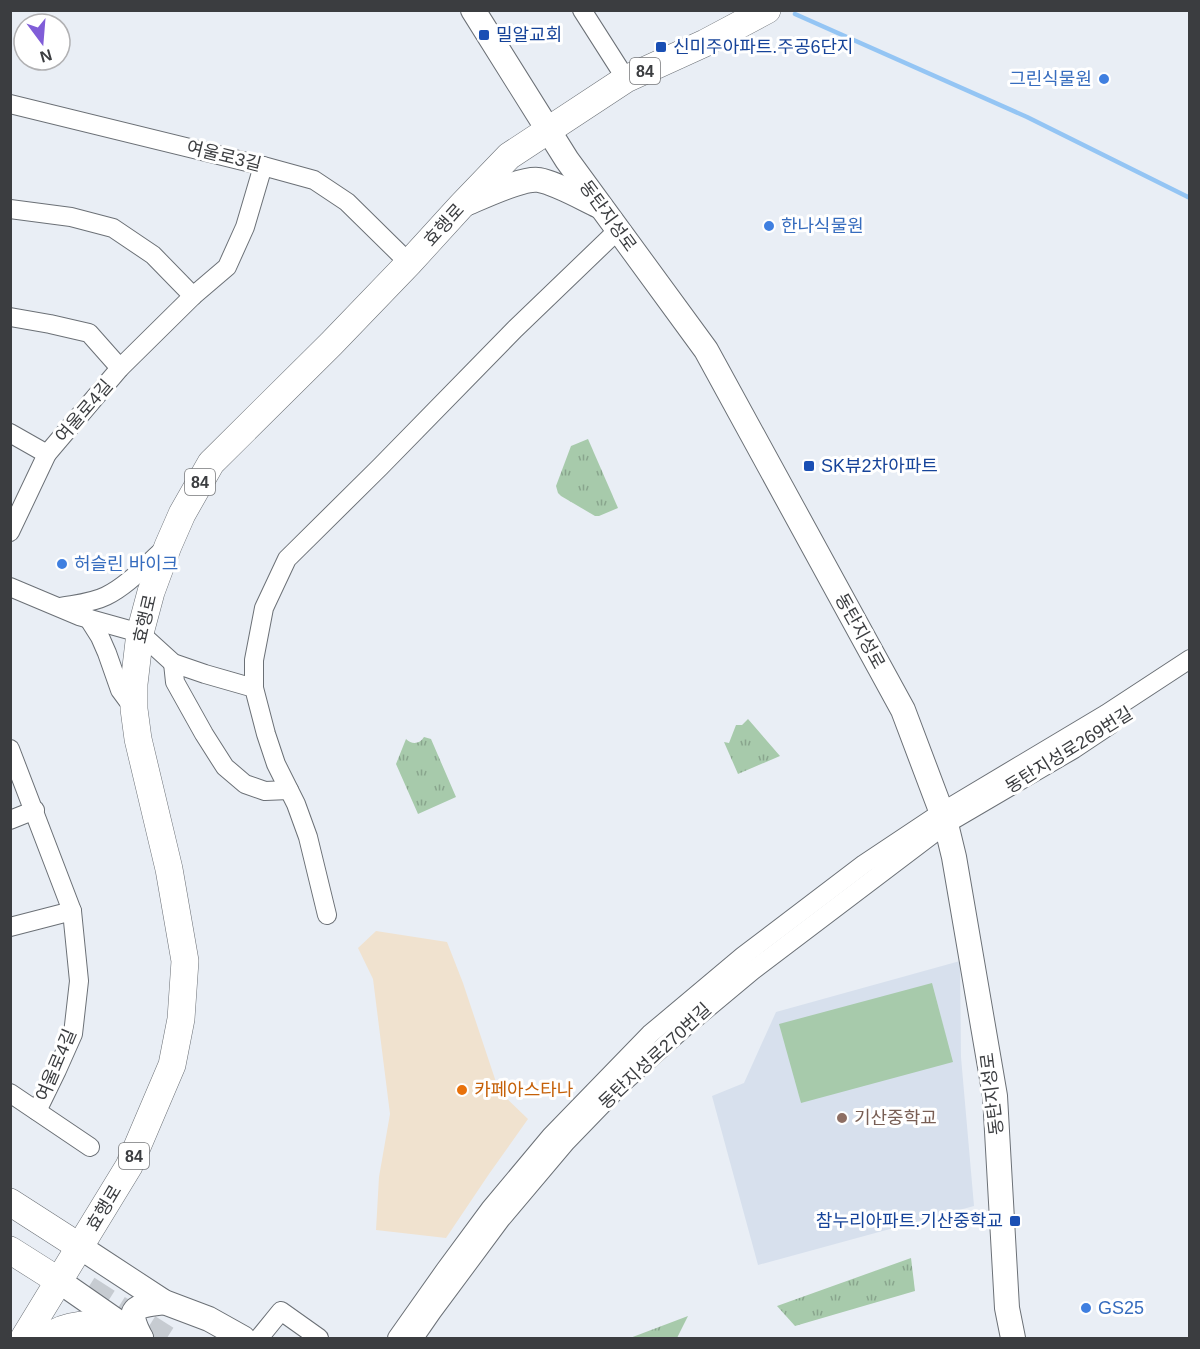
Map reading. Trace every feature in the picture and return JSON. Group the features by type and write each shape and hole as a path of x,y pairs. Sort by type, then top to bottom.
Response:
{"main road":[{"name":"동탄지성로","path":"474,10 567,160 706,351 903,710 944,818 954,857 995,1096 1007,1308 1013,1338"},
{"name":"효행로","path":"24,1338 129,1166 172,1065 181,1019 184,961 169,869 138,739 134,710 134,684 140,633 151,592 182,514 211,463 331,344 509,156 626,79 705,43 756,16"},
{"path":"461,206 510,186 538,180 601,207"},
{"path":"10,1202 164,1302 208,1319 243,1338"},
{"path":"10,1251 59,1281 132,1332"},
{"path":"132,1332 134,1314 139,1307 164,1302"},
{"path":"46,1338 68,1327 86,1324 132,1332"}],"street":[{"path":"582,10 626,79"},
{"name":"여울로3길","path":"10,104 314,180 347,202 409,263"},
{"name":"여울로4길","path":"10,532 47,454 120,368 193,296 227,267 246,227 263,166"},
{"path":"10,209 71,217 113,228 153,255 193,296"},
{"path":"327,915 308,837 276,764 254,688 254,660 264,609 287,559 514,329 618,230"},
{"name":"여울로4길","path":"10,317 89,333 120,368"},
{"name":"여울로4길","path":"10,433 47,454"},
{"path":"58,607 86,603 107,596 120,588 168,546"},
{"path":"10,587 88,618 140,633 173,663 254,688"},
{"path":"88,618 100,637 120,690 134,710"},
{"path":"397,1338 497,1200 551,1136 650,1034 743,956 864,864 944,818 1190,659"},
{"path":"173,663 176,682 204,734 225,766 245,784 265,791 289,790"},
{"name":"동탄지성로269번길","path":"944,818 1074,748 1190,673"},
{"name":"여울로4길","path":"10,749 72,911 79,981 73,1034 37,1111"},
{"path":"10,820 35,810"},
{"name":"동탄지성로270번길","path":"414,1338 515,1202 566,1142 626,1080 752,971 944,818"},
{"path":"10,927 72,911"},
{"name":"여울로4길","path":"10,1093 90,1147"},
{"path":"259,1338 281,1311 319,1338"}],"shaded area":[{"path":"376,931 447,942 499,1091 528,1119 446,1238 376,1230 379,1177 390,1114 373,979 358,948"},
{"name":"기산중학교","path":"960,961 961,1057 974,1206 758,1265 712,1096 744,1083 776,1012"}],"green space":[{"path":"588,439 618,508 599,516 595,516 561,496 556,486 571,446"},
{"path":"748,719 780,756 738,774 724,742 729,743 736,725 742,725"},
{"path":"424,737 431,739 456,797 418,814 396,764 406,739 416,743"},
{"path":"932,983 953,1062 801,1103 779,1024"},
{"path":"911,1258 915,1291 795,1326 777,1306"},
{"path":"688,1316 677,1338 630,1338"}],"waterway":[{"path":"795,14 1027,117 1190,198"}],"tunnel":[{"path":"88,1288 167,1338"}],"place":[{"name":"밀알교회","path":"484,35"},
{"name":"신미주아파트.주공6단지","path":"661,47"},
{"name":"그린식물원","path":"1104,79"},
{"name":"한나식물원","path":"769,226"},
{"name":"SK뷰2차아파트","path":"809,466"},
{"name":"허슬린 바이크","path":"62,564"},
{"name":"카페아스타나","path":"462,1090"},
{"name":"기산중학교","path":"842,1118"},
{"name":"참누리아파트.기산중학교","path":"1015,1221"},
{"name":"GS25","path":"1086,1308"}]}
